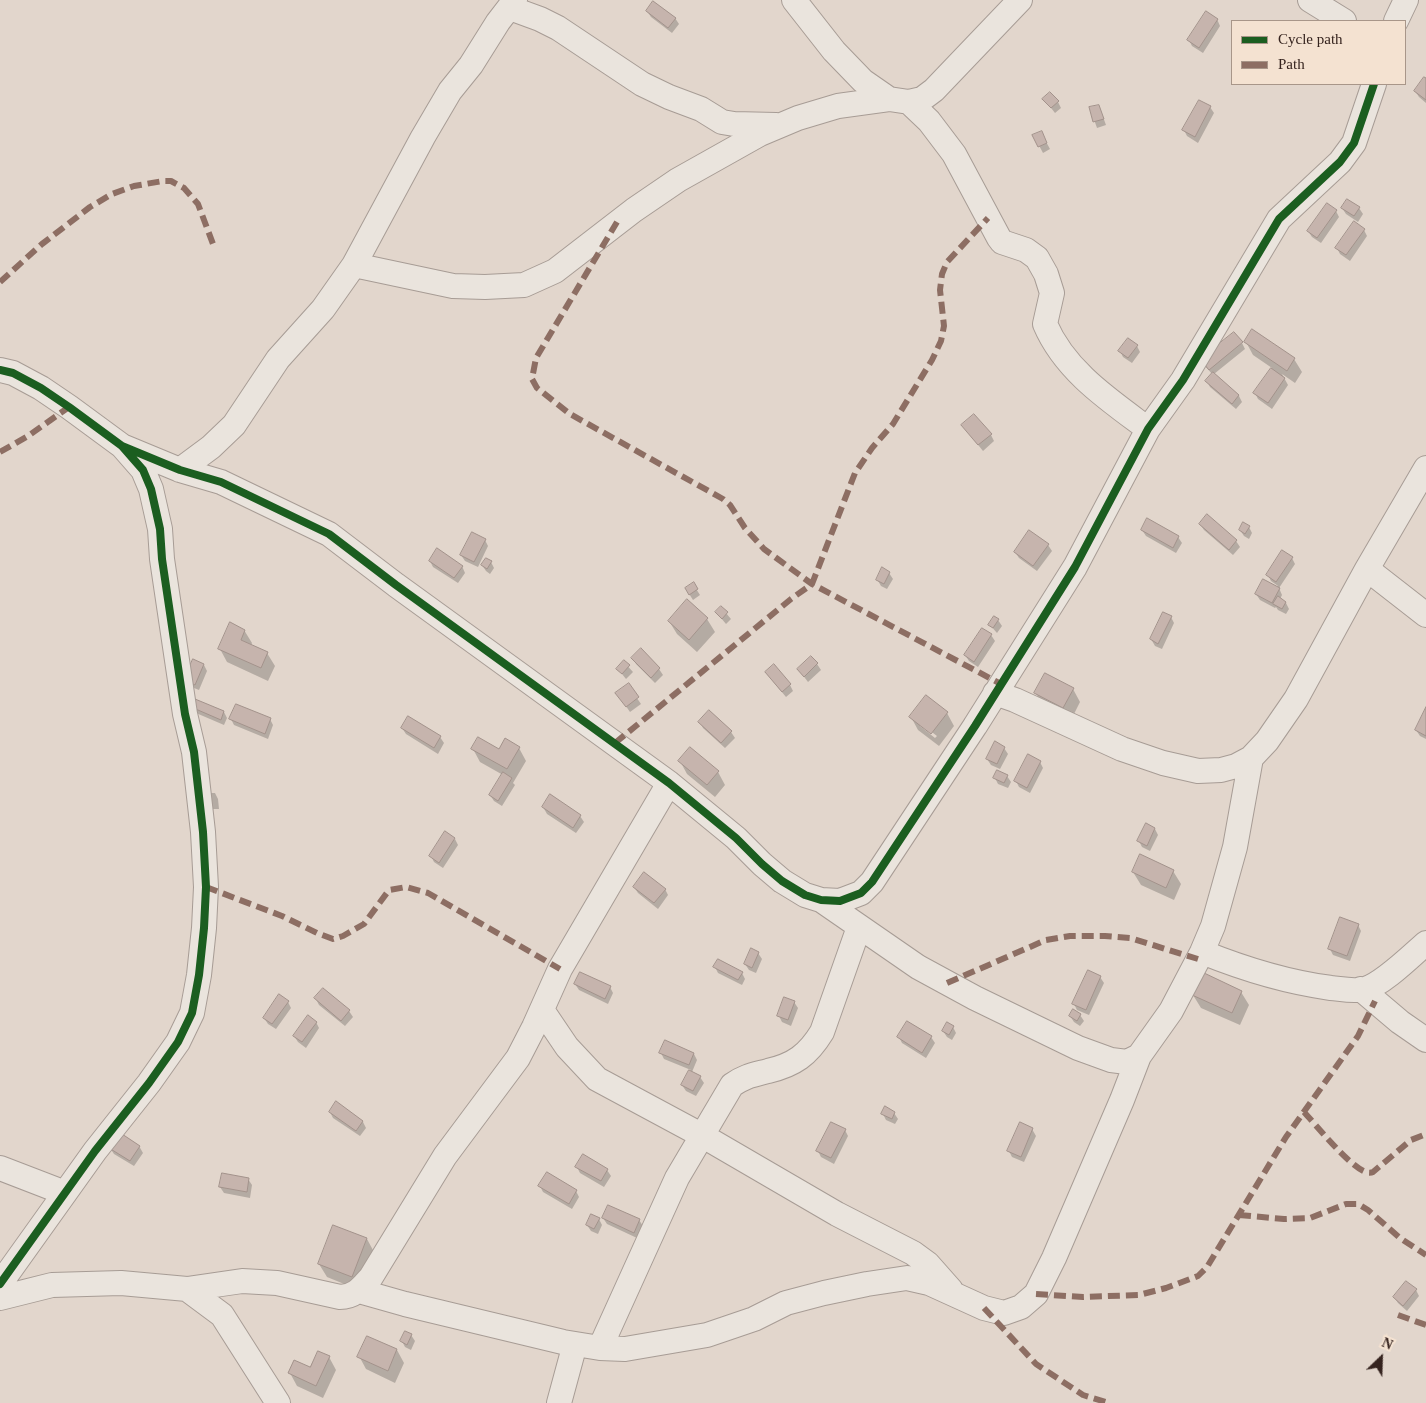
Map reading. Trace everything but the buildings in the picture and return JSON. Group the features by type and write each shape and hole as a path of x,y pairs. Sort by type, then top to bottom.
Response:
{"street":[{"path":"794,0 834,51 863,81 930,121 954,154 1002,242 1026,250 1037,258 1046,274 1052,293 1045,324 1072,367 1101,394 1148,429"},
{"path":"354,265 453,286 524,285 555,271 634,210 678,180 760,134 798,118 838,106 922,99 934,90 1020,0"},
{"path":"1310,0 1342,20"},
{"path":"1396,20 1406,0"},
{"path":"180,470 211,448 234,425 278,359 324,309 354,265 450,91 512,4 558,28 642,84 701,109 722,122 780,125"},
{"path":"122,446 180,470 221,482 329,534 396,585 669,783 736,838 782,882 805,895 821,900 840,901 861,893 872,882 995,693 1074,567 1148,429 1183,380 1279,219 1340,162 1354,143 1374,85"},
{"path":"0,370 13,373 41,388 122,446 143,470 151,489 160,529 162,559 198,780 206,887 199,975 192,1013 178,1042 149,1083 95,1151 0,1284"},
{"path":"995,693 1015,700 1122,749 1163,763 1198,771 1221,770 1236,766 1251,758 1267,741 1296,699 1367,569 1425,472"},
{"path":"1367,569 1426,616"},
{"path":"359,1290 405,1304 575,1344 600,1348 641,1347 707,1335 754,1319 786,1303 866,1284 907,1278 929,1283 958,1298 984,1308 1004,1313 1021,1307 1036,1294 1054,1258 1139,1056 1171,1011 1202,952 1213,926 1235,847 1251,758"},
{"path":"0,1298 52,1285 121,1283 187,1290 242,1281 277,1283 340,1297 347,1297 359,1290 371,1277 445,1156 518,1058 560,969 669,783"},
{"path":"821,900 918,967 975,998 1078,1048 1111,1060 1126,1062 1139,1056"},
{"path":"600,1348 677,1178 732,1085 743,1077 794,1063 812,1047 822,1032 859,927"},
{"path":"1202,952 1259,973 1294,982 1350,990 1377,984 1426,942"},
{"path":"1361,989 1400,1022 1426,1040"},
{"path":"542,1010 567,1047 597,1078 703,1136 837,1214 913,1253 928,1264 958,1298"},
{"path":"0,1168 65,1193"},
{"path":"187,1290 222,1315 278,1403"},
{"path":"559,1403 575,1344"}],"marked path":[{"path":"0,282 42,244 90,207 112,194 134,186 171,181 184,188 198,204 213,244"},
{"path":"615,743 791,599 812,584 855,473 872,448 893,424 932,360 941,341 944,326 940,290 942,274 947,262 988,218"},
{"path":"617,222 536,358 532,379 537,388 570,414 723,499 730,505 745,528 764,549 812,584 1001,684"},
{"path":"0,452 28,436 69,407"},
{"path":"206,887 282,916 333,939 343,936 364,924 389,890 406,887 428,893 560,969"},
{"path":"947,983 1046,940 1070,936 1130,938 1198,959"},
{"path":"1036,1294 1083,1297 1139,1295 1166,1288 1198,1276 1207,1267 1286,1137 1358,1036 1375,1001"},
{"path":"1304,1112 1351,1162 1359,1169 1368,1173 1373,1172 1411,1140 1426,1134"},
{"path":"1239,1215 1284,1219 1310,1218 1346,1204 1358,1204 1368,1210 1400,1238 1426,1255"},
{"path":"984,1308 1036,1364 1083,1395 1109,1403"},
{"path":"1398,1315 1426,1325"}],"cycle path":[{"path":"122,446 180,470 221,482 329,534 396,585 669,783 736,838 782,881 805,895 821,900 840,901 861,893 872,882 975,726 1075,567 1148,429 1183,380 1279,219 1340,162 1354,143 1374,85"},
{"path":"0,370 13,373 41,388 122,446 143,470 151,489 160,529 162,559 185,714 194,752 203,832 206,887 199,975 192,1013 178,1042 149,1083 95,1151 0,1284"}]}
